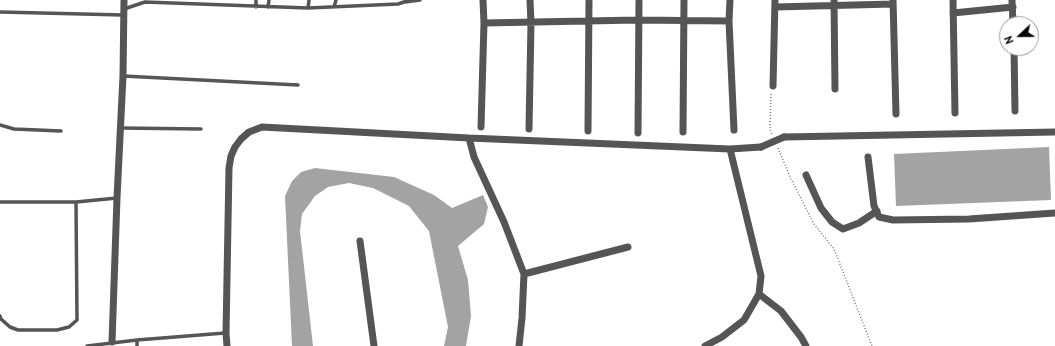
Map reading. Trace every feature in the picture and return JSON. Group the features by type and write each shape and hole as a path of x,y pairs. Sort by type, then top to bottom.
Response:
{"street":[{"path":"112,342 116,198 123,76 124,0"},
{"path":"481,127 484,23 483,0"},
{"path":"529,129 530,0"},
{"path":"588,131 589,0"},
{"path":"638,0 638,133"},
{"path":"683,132 684,0"},
{"path":"730,0 734,130"},
{"path":"952,0 955,113"},
{"path":"773,86 775,3 893,2 896,114"},
{"path":"834,3 836,89"},
{"path":"953,13 1013,4 1013,16"},
{"path":"484,23 638,20 730,21"},
{"path":"1014,56 1015,111"},
{"path":"227,346 229,168 231,156 241,139 249,132 262,127 468,138 730,149 761,146 784,137 1055,132"},
{"path":"468,138 474,157 504,222 524,274 519,346"},
{"path":"705,346 722,337 744,320 759,294 761,276 730,149"},
{"path":"868,157 874,206 879,217 893,220 969,219 1055,213"},
{"path":"806,174 821,208 832,222 843,228 859,223 877,211"},
{"path":"360,241 374,346"},
{"path":"524,274 628,247"},
{"path":"759,294 781,311 801,336 806,346"}],"lane":[{"path":"220,0 220,5"},
{"path":"231,0 231,6"},
{"path":"256,0 256,7"},
{"path":"268,7 269,0"},
{"path":"308,8 310,0"},
{"path":"334,7 336,0"},
{"path":"0,12 124,12 146,1 231,6 308,8 420,0"},
{"path":"123,76 298,85"},
{"path":"0,125 14,129 62,131"},
{"path":"120,128 201,129"},
{"path":"0,202 76,202 116,198"},
{"path":"0,316 1,319 10,327 18,330 57,330 69,327 78,320 76,202"},
{"path":"87,346 112,342 226,333"},
{"path":"137,340 137,346"}],"shaded area":[{"path":"1049,147 1051,200 896,206 894,154"},
{"path":"315,168 394,177 434,195 452,208 483,195 488,207 484,224 458,246 468,280 471,316 466,346 444,346 448,327 429,231 409,206 373,188 349,183 328,187 315,196 302,214 300,231 313,346 292,346 285,196 292,181 301,172"}]}
